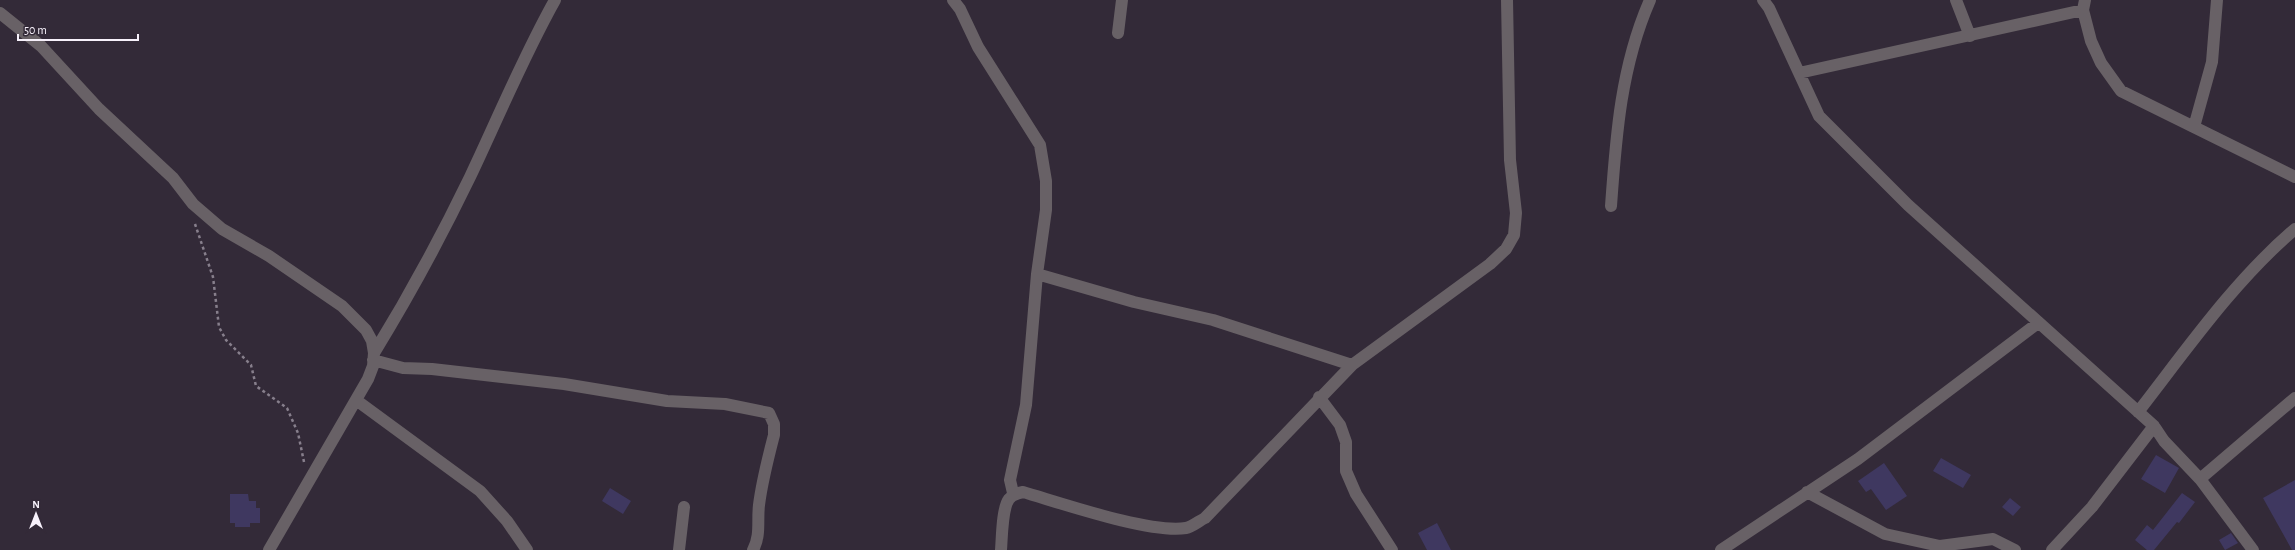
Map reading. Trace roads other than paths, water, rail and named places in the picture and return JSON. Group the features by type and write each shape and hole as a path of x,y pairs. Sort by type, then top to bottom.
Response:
{"street":[{"path":"269,550 368,379 374,357 470,178 535,36 555,0"},
{"path":"953,0 960,9 978,47 1040,145 1046,181 1046,210 1037,274 1026,405 1010,480 1013,492 1015,494"},
{"path":"1118,33 1122,0"},
{"path":"1000,550 1006,508 1009,499 1015,494 1024,492 1170,530 1188,528 1205,518 1319,397 1352,365 1490,264 1506,249 1514,235 1516,213 1510,160 1507,0"},
{"path":"1611,206 1616,129 1625,74 1638,26 1650,0"},
{"path":"1956,0 1970,36"},
{"path":"2194,127 2212,62 2217,0"},
{"path":"1768,3 1819,116 1908,205 2154,426 2164,441 2200,480 2254,550"},
{"path":"1799,73 1970,36 2084,5 2091,41 2098,57 2121,91 2295,177"},
{"path":"2,19 41,46 99,109 173,178 192,204 222,229 269,256 342,306 366,330 372,341 374,357"},
{"path":"2138,412 2226,299 2277,244 2295,229"},
{"path":"1037,274 1134,302 1213,320 1352,365"},
{"path":"1721,550 1858,459 2038,323"},
{"path":"374,357 403,368 439,369 564,384 667,401 726,404 769,413 774,424 774,435 759,507 760,526 756,543 752,550"},
{"path":"1319,397 1340,425 1346,442 1346,471 1356,494 1392,550"},
{"path":"2200,480 2295,398"},
{"path":"356,400 480,491 507,521 527,550"},
{"path":"2052,550 2092,507 2154,426"},
{"path":"1807,492 1885,534 1939,548 1993,539 2015,550"},
{"path":"680,550 684,507"}]}
